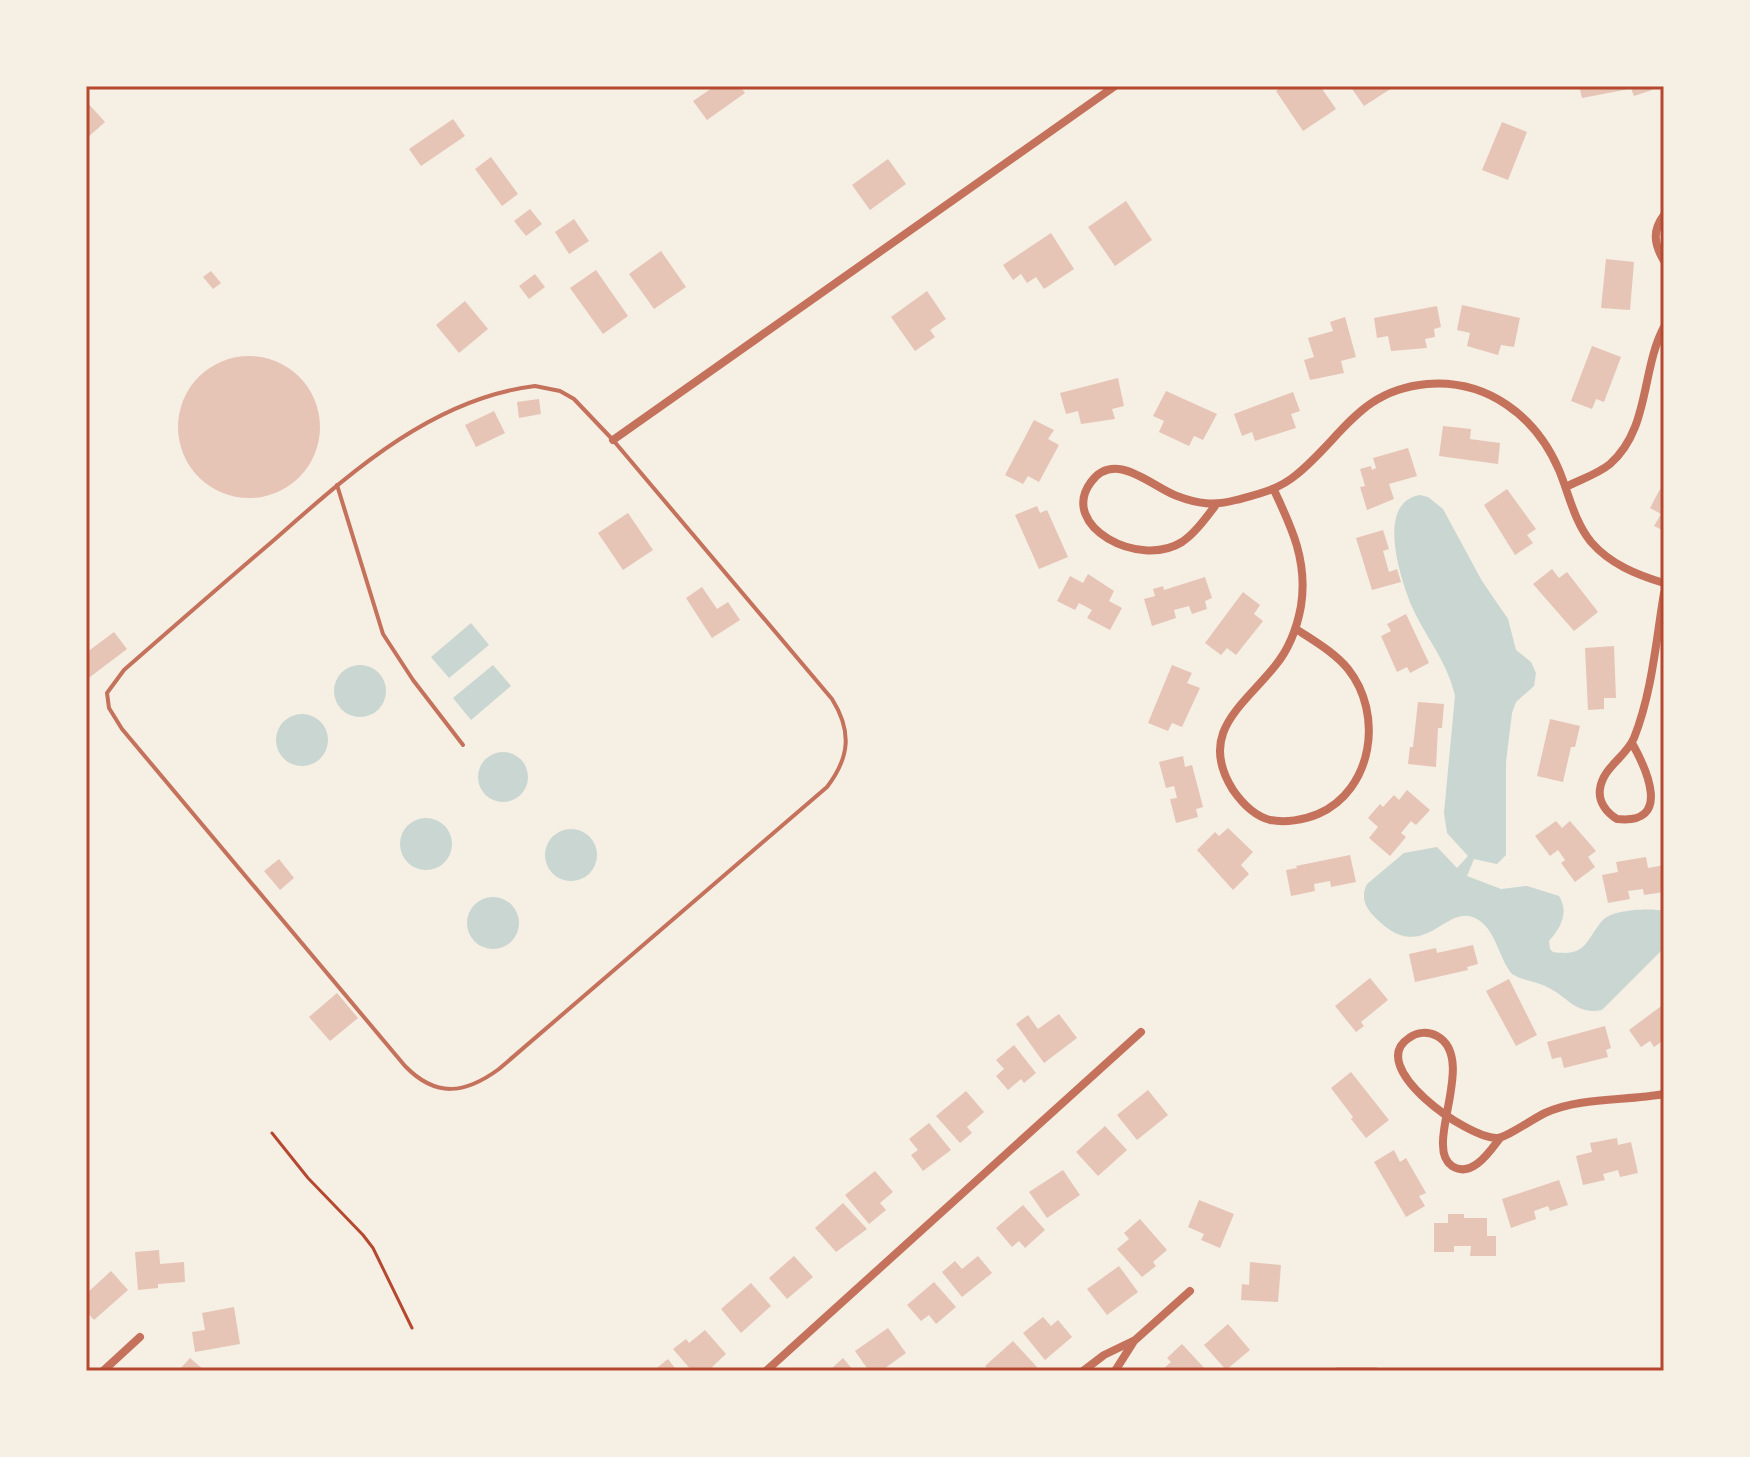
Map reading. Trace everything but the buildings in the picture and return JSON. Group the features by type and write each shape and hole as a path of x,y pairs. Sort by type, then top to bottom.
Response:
{"street":[{"path":"613,440 1115,86"},
{"path":"1664,215 1656,226 1655,240 1664,261"},
{"path":"1566,487 1609,465 1629,440 1641,408 1658,338 1664,327"},
{"path":"1215,506 1183,541 1172,547 1143,552 1117,544 1101,534 1091,523 1084,501 1092,480 1100,474 1121,469 1145,477 1173,495 1215,506 1274,490 1296,475 1347,421 1364,408 1406,387 1428,384 1474,388 1524,418 1544,442 1580,525 1602,553 1640,575 1664,583"},
{"path":"1274,490 1292,527 1303,567 1296,629 1275,667 1231,715 1220,744 1224,772 1236,794 1258,815 1272,820 1303,819 1333,805 1345,795 1360,773 1369,743 1367,712 1353,676 1337,657 1296,629"},
{"path":"1632,743 1646,769 1652,793 1644,812 1634,818 1617,819 1604,806 1600,786 1632,743 1646,699 1664,593"},
{"path":"766,1371 1141,1032"},
{"path":"1500,1138 1470,1131 1447,1117 1410,1083 1398,1063 1399,1048 1421,1032 1438,1037 1450,1049 1453,1068 1447,1117 1443,1150 1445,1158 1457,1168 1464,1169 1478,1163 1500,1138 1561,1107 1664,1094"},
{"path":"1115,1371 1134,1341 1190,1291"},
{"path":"103,1371 140,1337"},
{"path":"1083,1371 1104,1355 1134,1341"}],"lane":[{"path":"547,387 574,399 613,440 832,699 846,728 846,750 840,768 827,787 499,1069 475,1085 461,1089 435,1087 422,1081 405,1066 122,729 107,701 110,686 124,670 337,485 385,447 430,422 490,396 520,388 547,387"},
{"path":"337,485 383,634 413,680 463,745"}],"path":[{"path":"272,1133 308,1178 373,1248 412,1328"}],"shaded area":[{"path":"1420,495 1428,497 1443,509 1482,581 1508,619 1516,650 1531,662 1536,673 1534,686 1516,702 1512,713 1506,762 1506,855 1497,864 1474,859 1467,876 1501,889 1527,886 1559,896 1563,914 1557,931 1549,941 1553,952 1579,950 1602,921 1614,914 1664,911 1664,948 1602,1010 1579,1008 1556,992 1512,974 1488,929 1475,918 1463,916 1430,932 1405,936 1389,929 1371,913 1365,902 1367,884 1404,853 1437,847 1457,868 1468,856 1447,833 1444,813 1455,696 1446,669 1412,607 1396,553 1394,537 1399,510 1407,500"},
{"path":"471,623 489,645 449,678 431,657"},
{"path":"360,665 378,673 386,691 378,709 360,717 342,709 334,691 342,673"},
{"path":"493,665 511,686 471,720 453,698"},
{"path":"302,714 320,722 328,740 320,758 302,766 284,758 276,740 284,722"},
{"path":"493,753 513,753 527,767 527,787 513,801 493,801 479,787 479,767"},
{"path":"426,818 444,826 452,844 444,862 426,870 408,862 400,844 408,826"},
{"path":"571,829 589,837 597,855 589,873 571,881 553,873 545,855 553,837"},
{"path":"493,897 511,905 519,923 511,941 493,949 475,941 467,923 475,905"}]}
